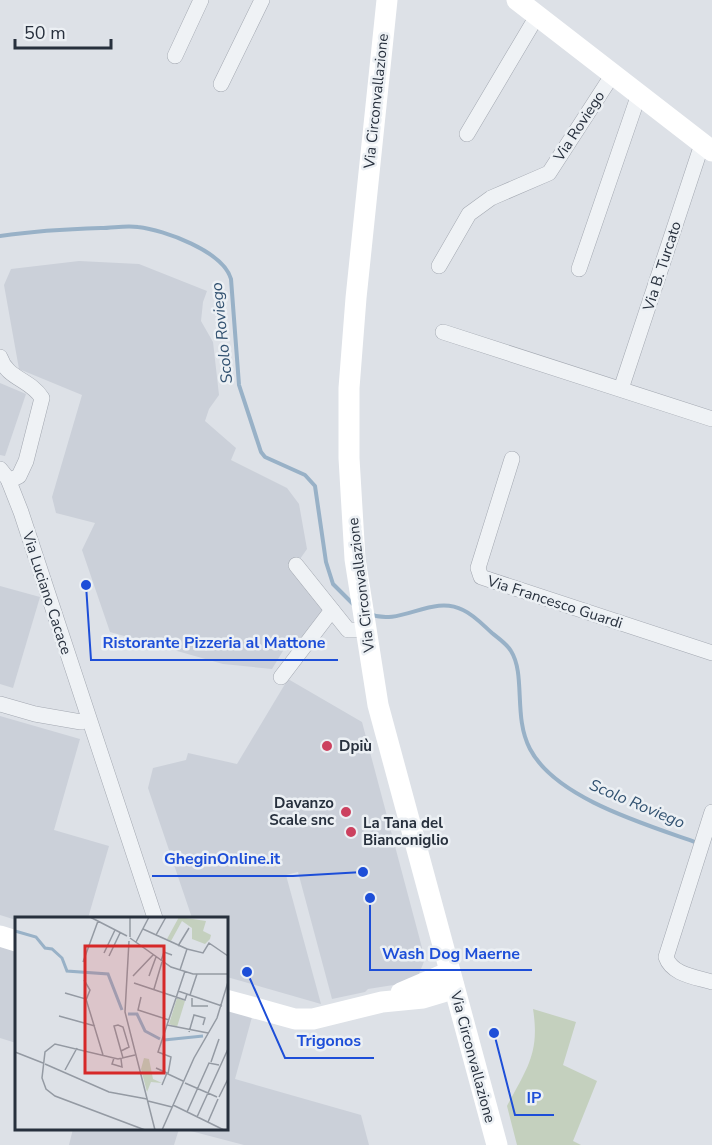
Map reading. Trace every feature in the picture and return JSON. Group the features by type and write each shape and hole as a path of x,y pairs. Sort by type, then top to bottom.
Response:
{"main road":[{"name":"Via Roviego","path":"517,0 707,147"},
{"name":"Via Circonvallazione","path":"385,3 349,388 350,458 360,592 378,705 498,1145"},
{"path":"0,936 15,941"},
{"path":"382,1002 423,998 443,992 451,978"},
{"path":"228,1001 295,1019 313,1018 382,1002 451,978"},
{"path":"423,998 460,1012"}],"street":[{"path":"175,56 201,0"},
{"path":"222,84 262,0"},
{"path":"467,134 537,16"},
{"name":"Via Roviego","path":"439,266 469,214 491,198 549,172 613,74"},
{"path":"579,269 639,94"},
{"name":"Via B. Turcato","path":"621,389 707,147"},
{"path":"443,332 712,419"},
{"path":"0,357 7,372 33,386 42,398 26,461 19,476 4,475"},
{"name":"Via Francesco Guardi","path":"512,459 478,568 481,577 712,653"},
{"name":"Via Luciano Cacace","path":"4,475 155,917"},
{"path":"296,565 348,630 365,628"},
{"path":"281,677 332,610"},
{"path":"0,705 34,714 81,722 87,719"},
{"path":"710,818 666,957 670,965 679,972 712,982"}],"shaded area":[{"path":"79,261 139,264 207,291 201,321 213,342 219,395 209,409 205,421 236,448 231,460 287,488 299,504 307,549 293,569 325,609 296,651 286,646 272,669 223,664 110,632 82,550 95,523 56,513 52,497 82,395 19,369 4,285 11,269"},
{"path":"0,383 26,394 5,456 0,455"},
{"path":"0,586 40,597 13,688 0,684"},
{"path":"288,679 362,722 425,959 419,974 406,983 368,989 365,992 332,999 298,872 286,875 321,1004 228,977 228,917 192,917 148,788 153,768 186,760 188,753 237,764"},
{"path":"0,716 80,739 54,830 109,846 88,917 15,917 15,920 0,915"},
{"path":"0,946 15,951 15,1043 0,1038"},
{"path":"228,1010 252,1017 235,1079 361,1115 369,1145 244,1145 187,1130 228,1130"},
{"path":"73,1130 179,1130 174,1145 69,1145"}],"green space":[{"path":"533,1009 576,1022 563,1065 597,1081 573,1141 581,1145 517,1145 507,1106 526,1070 533,1049 535,1024"}],"waterway":[{"name":"Scolo Roviego","path":"0,236 124,226 138,227 177,237 217,259 231,279 239,385 261,452 265,457 305,475 315,486 326,562 333,584 353,604"},
{"name":"Scolo Roviego","path":"370,614 393,617 428,608 451,606 471,615 511,651 518,672 520,710 525,737 530,749 543,767 581,796 605,808 698,843"}],"place":[{"name":"Ristorante Pizzeria al Mattone","path":"86,585"},
{"name":"Dpiù","path":"327,746"},
{"name":"Davanzo Scale snc","path":"346,812"},
{"name":"La Tana del Bianconiglio","path":"351,832"},
{"name":"GheginOnline.it","path":"363,872"},
{"name":"Wash Dog Maerne","path":"370,898"},
{"name":"Trigonos","path":"247,972"},
{"name":"IP","path":"494,1033"}]}
